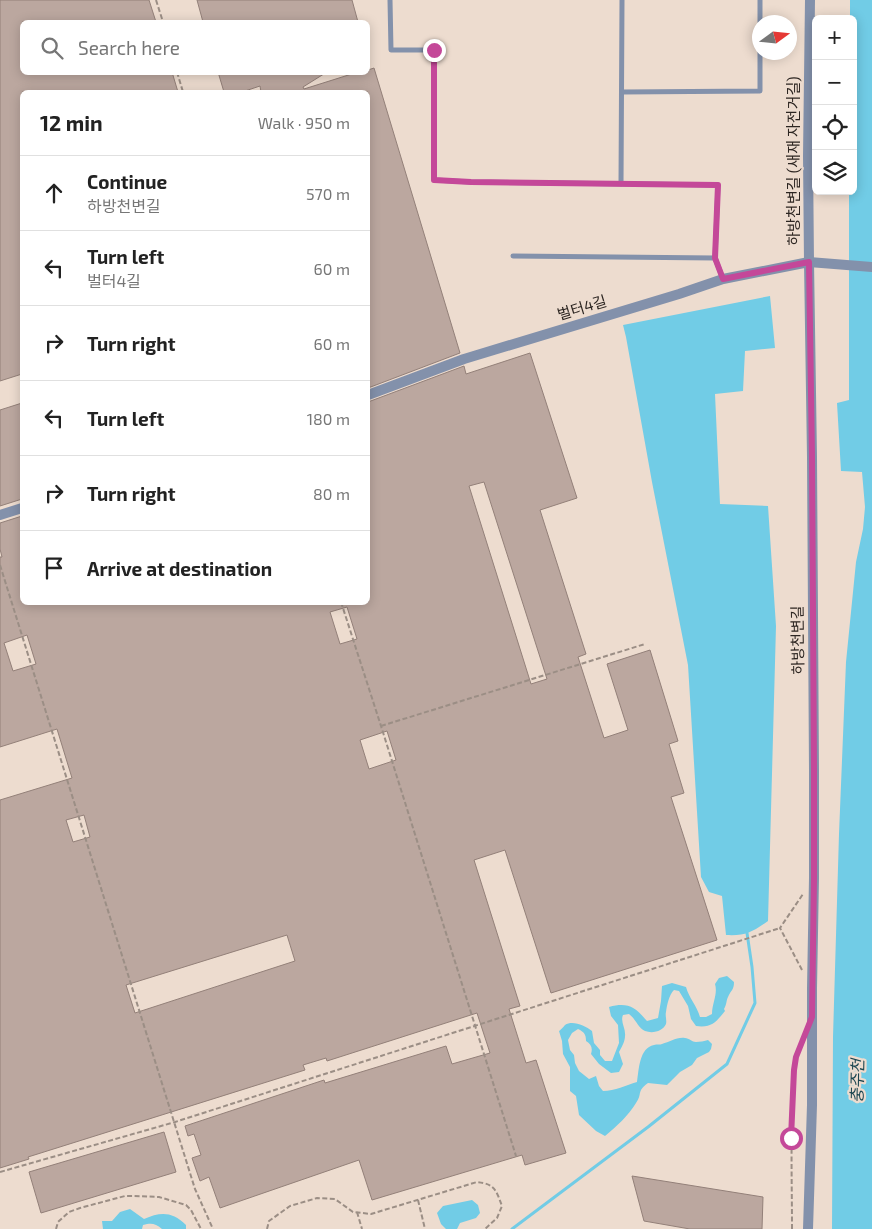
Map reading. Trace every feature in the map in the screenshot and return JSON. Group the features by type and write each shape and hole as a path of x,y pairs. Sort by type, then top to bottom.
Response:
{"street":[{"name":"하방천변길 (새재 자전거길)","path":"809,262 810,0"},
{"name":"벌터4길","path":"370,394 464,359 723,279 809,262 872,268"},
{"name":"하방천변길","path":"808,1229 812,1105 814,829 809,262"},
{"path":"0,515 20,509"}],"lane":[{"path":"390,0 391,50 434,50 434,180 718,185 715,258 723,279"},
{"path":"621,184 622,0"},
{"path":"760,0 760,15"},
{"path":"622,92 760,91 760,60"},
{"path":"513,256 715,258"}],"path":[{"path":"156,0 162,20"},
{"path":"178,75 182,90"},
{"path":"0,566 195,1189 212,1229"},
{"path":"342,605 516,1156"},
{"path":"381,726 645,644"},
{"path":"0,1172 175,1122 780,928 804,892"},
{"path":"780,928 803,971"},
{"path":"792,1229 792,1089 796,1057 802,1038"},
{"path":"267,1229 269,1221 290,1206 317,1198 336,1199 353,1212 371,1214 477,1182 488,1183 496,1191 502,1206 496,1218 485,1229"},
{"path":"56,1229 58,1222 69,1212 125,1196 134,1196 159,1197 186,1205 191,1210 201,1229"},
{"path":"418,1200 425,1229"},
{"path":"357,1212 362,1229"}],"water":[{"name":"충주천","path":"850,0 872,0 872,1229 832,1229 833,1037 846,662 856,562 863,529 865,507 862,472 841,471 837,403 849,400 849,195 857,195 857,15 850,15"},
{"path":"770,296 775,348 745,351 743,391 715,394 720,504 768,506 776,626 768,921 749,932 739,935 726,935 722,896 709,892 701,877 688,665 623,325"},
{"path":"727,976 734,982 733,988 727,998 725,1011 710,1025 696,1026 691,1019 688,1006 679,991 674,990 668,1003 666,1024 660,1030 645,1031 629,1014 623,1015 625,1036 619,1052 623,1064 619,1072 611,1073 599,1064 591,1054 591,1046 586,1041 583,1032 578,1029 572,1033 568,1040 579,1071 589,1079 596,1076 599,1086 603,1091 637,1082 641,1060 645,1050 649,1047 682,1038 696,1042 708,1040 712,1044 709,1052 697,1058 692,1065 680,1072 667,1085 648,1083 644,1086 638,1100 629,1112 605,1136 596,1131 579,1115 576,1096 570,1091 570,1067 563,1054 559,1031 565,1025 575,1023 592,1031 594,1043 600,1050 600,1055 605,1061 612,1061 619,1043 618,1025 611,1016 609,1007 621,1005 631,1007 639,1012 647,1021 658,1018 662,986 672,983 686,987 700,1017 706,1017 712,1014 716,991 715,984 719,978"},
{"path":"472,1200 478,1205 480,1213 476,1218 460,1223 457,1229 446,1229 441,1224 437,1213 443,1206"},
{"path":"130,1209 144,1219 161,1214 171,1215 181,1220 186,1225 186,1229 162,1229 151,1224 143,1225 142,1229 103,1229 102,1221 112,1221 120,1212"}],"building":[{"path":"0,0 149,0 155,20 20,20 20,75 173,75 177,90 20,90 20,375 0,381"},
{"path":"197,0 352,0 357,20 202,20"},
{"path":"374,68 460,353 370,387 370,90 261,90 260,86 248,90 223,90 219,75 322,75 303,87 304,89 348,75 370,75 370,69"},
{"path":"530,353 577,498 540,510 586,654 578,657 604,738 628,730 607,664 650,650 678,741 669,744 684,793 671,797 717,940 551,993 505,850 474,860 520,1006 509,1009 526,1063 536,1060 566,1153 525,1165 522,1155 372,1200 359,1160 220,1208 209,1177 200,1181 192,1158 201,1155 194,1134 188,1136 185,1126 324,1080 325,1083 446,1046 452,1064 490,1053 477,1013 327,1061 326,1058 303,1065 305,1070 28,1157 29,1159 0,1168 0,800 72,778 57,729 0,747 0,557 2,557 0,549 0,523 20,517 20,605 370,605 370,401 464,366 466,374","holes":["484,482 547,679 531,684 469,486","347,607 357,639 340,644 330,612","27,635 36,664 13,671 4,643","387,731 396,760 369,769 360,740","84,815 90,837 73,842 66,820","287,935 295,961 135,1013 126,985"]},
{"path":"20,404 20,500 0,506 0,410"},
{"path":"164,1132 176,1172 41,1213 29,1172"},
{"path":"632,1176 763,1197 762,1229 690,1229 644,1221"}],"waterway":[{"path":"512,1229 648,1127 727,1064 755,1003 747,933"}],"route":[{"path":"434,50 434,180 718,185 715,258 723,279 809,262 814,770 812,1017 796,1057 792,1089 791,1138"}]}
